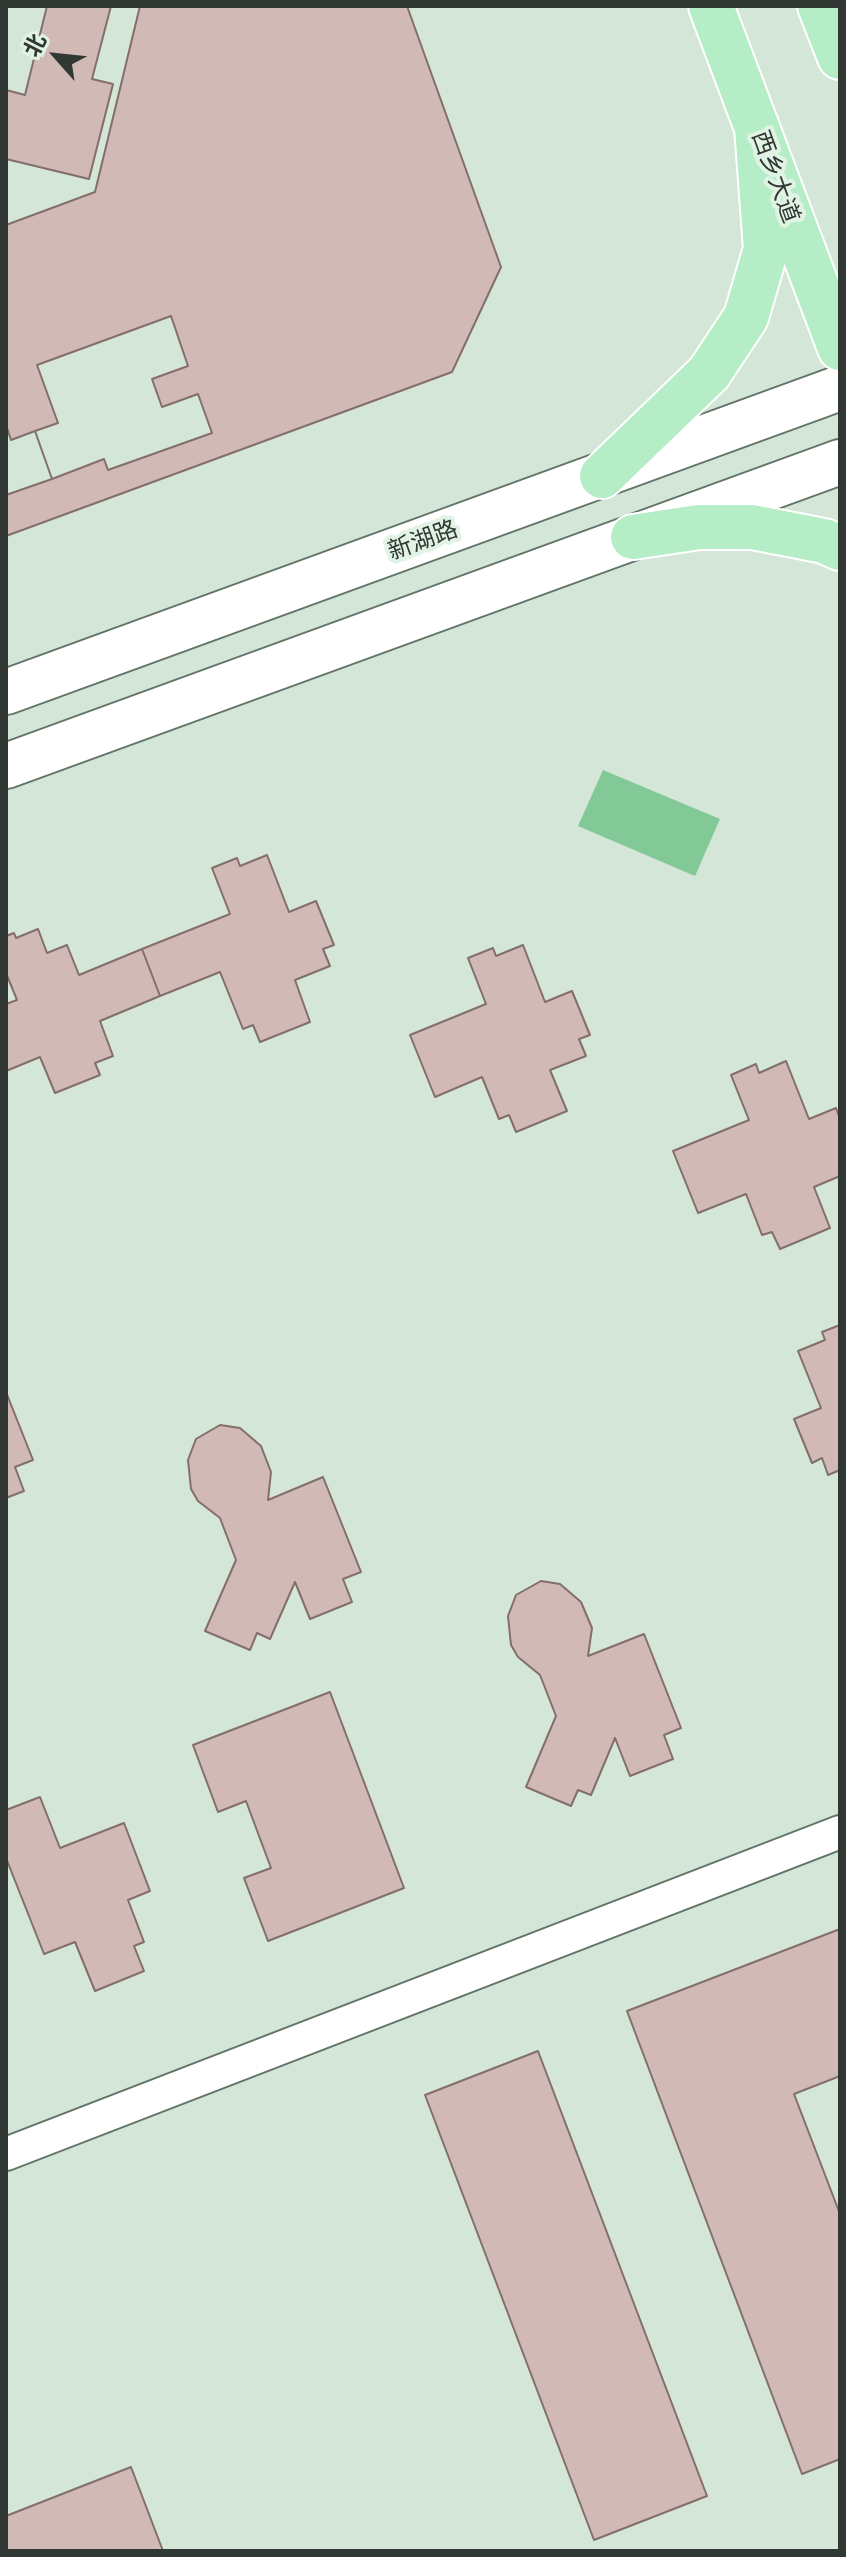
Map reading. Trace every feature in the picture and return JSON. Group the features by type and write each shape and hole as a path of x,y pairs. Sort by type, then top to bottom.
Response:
{"main road":[{"name":"西乡大道","path":"711,6 840,348"},
{"path":"820,6 840,57"},
{"path":"602,476 709,373 746,317 766,249 757,127"},
{"name":"新湖路","path":"6,692 840,388"},
{"path":"6,766 840,462"},
{"path":"633,537 699,527 752,527 824,541 840,548"}],"street":[{"path":"6,2154 840,1832"}],"shaded area":[{"path":"603,770 720,819 695,876 578,826"}],"building":[{"path":"47,6 111,6 92,79 113,84 89,179 6,159 6,90 25,95"},
{"path":"140,6 407,6 501,267 452,372 6,536 6,225 95,192"},
{"path":"171,316 188,366 152,379 162,407 198,394 212,433 108,470 104,459 52,479 35,431 58,423 37,365"},
{"path":"6,425 11,440 35,431 52,479 6,495"},
{"path":"267,855 289,912 316,901 334,945 323,949 330,966 295,980 310,1022 260,1042 253,1025 243,1029 220,972 160,996 142,949 230,914 212,868 237,858 240,866"},
{"path":"38,929 47,953 67,945 79,975 142,949 160,996 100,1021 113,1056 95,1063 100,1075 55,1093 40,1057 6,1071 6,1004 17,1000 6,973 6,936 14,933 16,938"},
{"path":"523,945 545,1002 572,991 590,1035 579,1039 586,1056 550,1070 567,1111 516,1132 509,1115 499,1119 482,1077 435,1097 410,1035 486,1004 468,958 493,948 496,956"},
{"path":"786,1061 809,1119 836,1108 840,1119 840,1176 814,1187 830,1228 780,1249 772,1232 762,1235 746,1194 698,1213 673,1151 749,1120 731,1075 756,1064 759,1073"},
{"path":"840,1325 840,1470 828,1475 822,1458 812,1463 794,1419 821,1408 798,1351 825,1340 822,1332"},
{"path":"6,1392 33,1460 15,1467 24,1491 6,1498"},
{"path":"220,1425 240,1428 261,1446 271,1472 268,1500 323,1477 361,1572 343,1579 352,1602 310,1619 295,1582 270,1639 257,1633 250,1650 205,1631 236,1560 220,1518 198,1501 191,1489 188,1460 196,1439"},
{"path":"541,1581 560,1584 581,1602 592,1628 588,1656 644,1634 681,1728 664,1735 673,1759 630,1776 615,1738 591,1795 578,1790 571,1806 526,1787 556,1716 540,1675 518,1657 511,1645 508,1616 516,1595"},
{"path":"330,1692 404,1888 268,1941 244,1878 271,1868 246,1801 218,1812 193,1745"},
{"path":"40,1797 60,1848 124,1823 150,1891 128,1900 144,1942 134,1946 144,1971 95,1991 75,1942 44,1954 6,1858 6,1810"},
{"path":"840,1929 840,2076 794,2094 840,2214 840,2459 802,2474 627,2011"},
{"path":"538,2051 707,2496 594,2540 425,2095"},
{"path":"131,2467 163,2551 6,2551 6,2516"}]}
